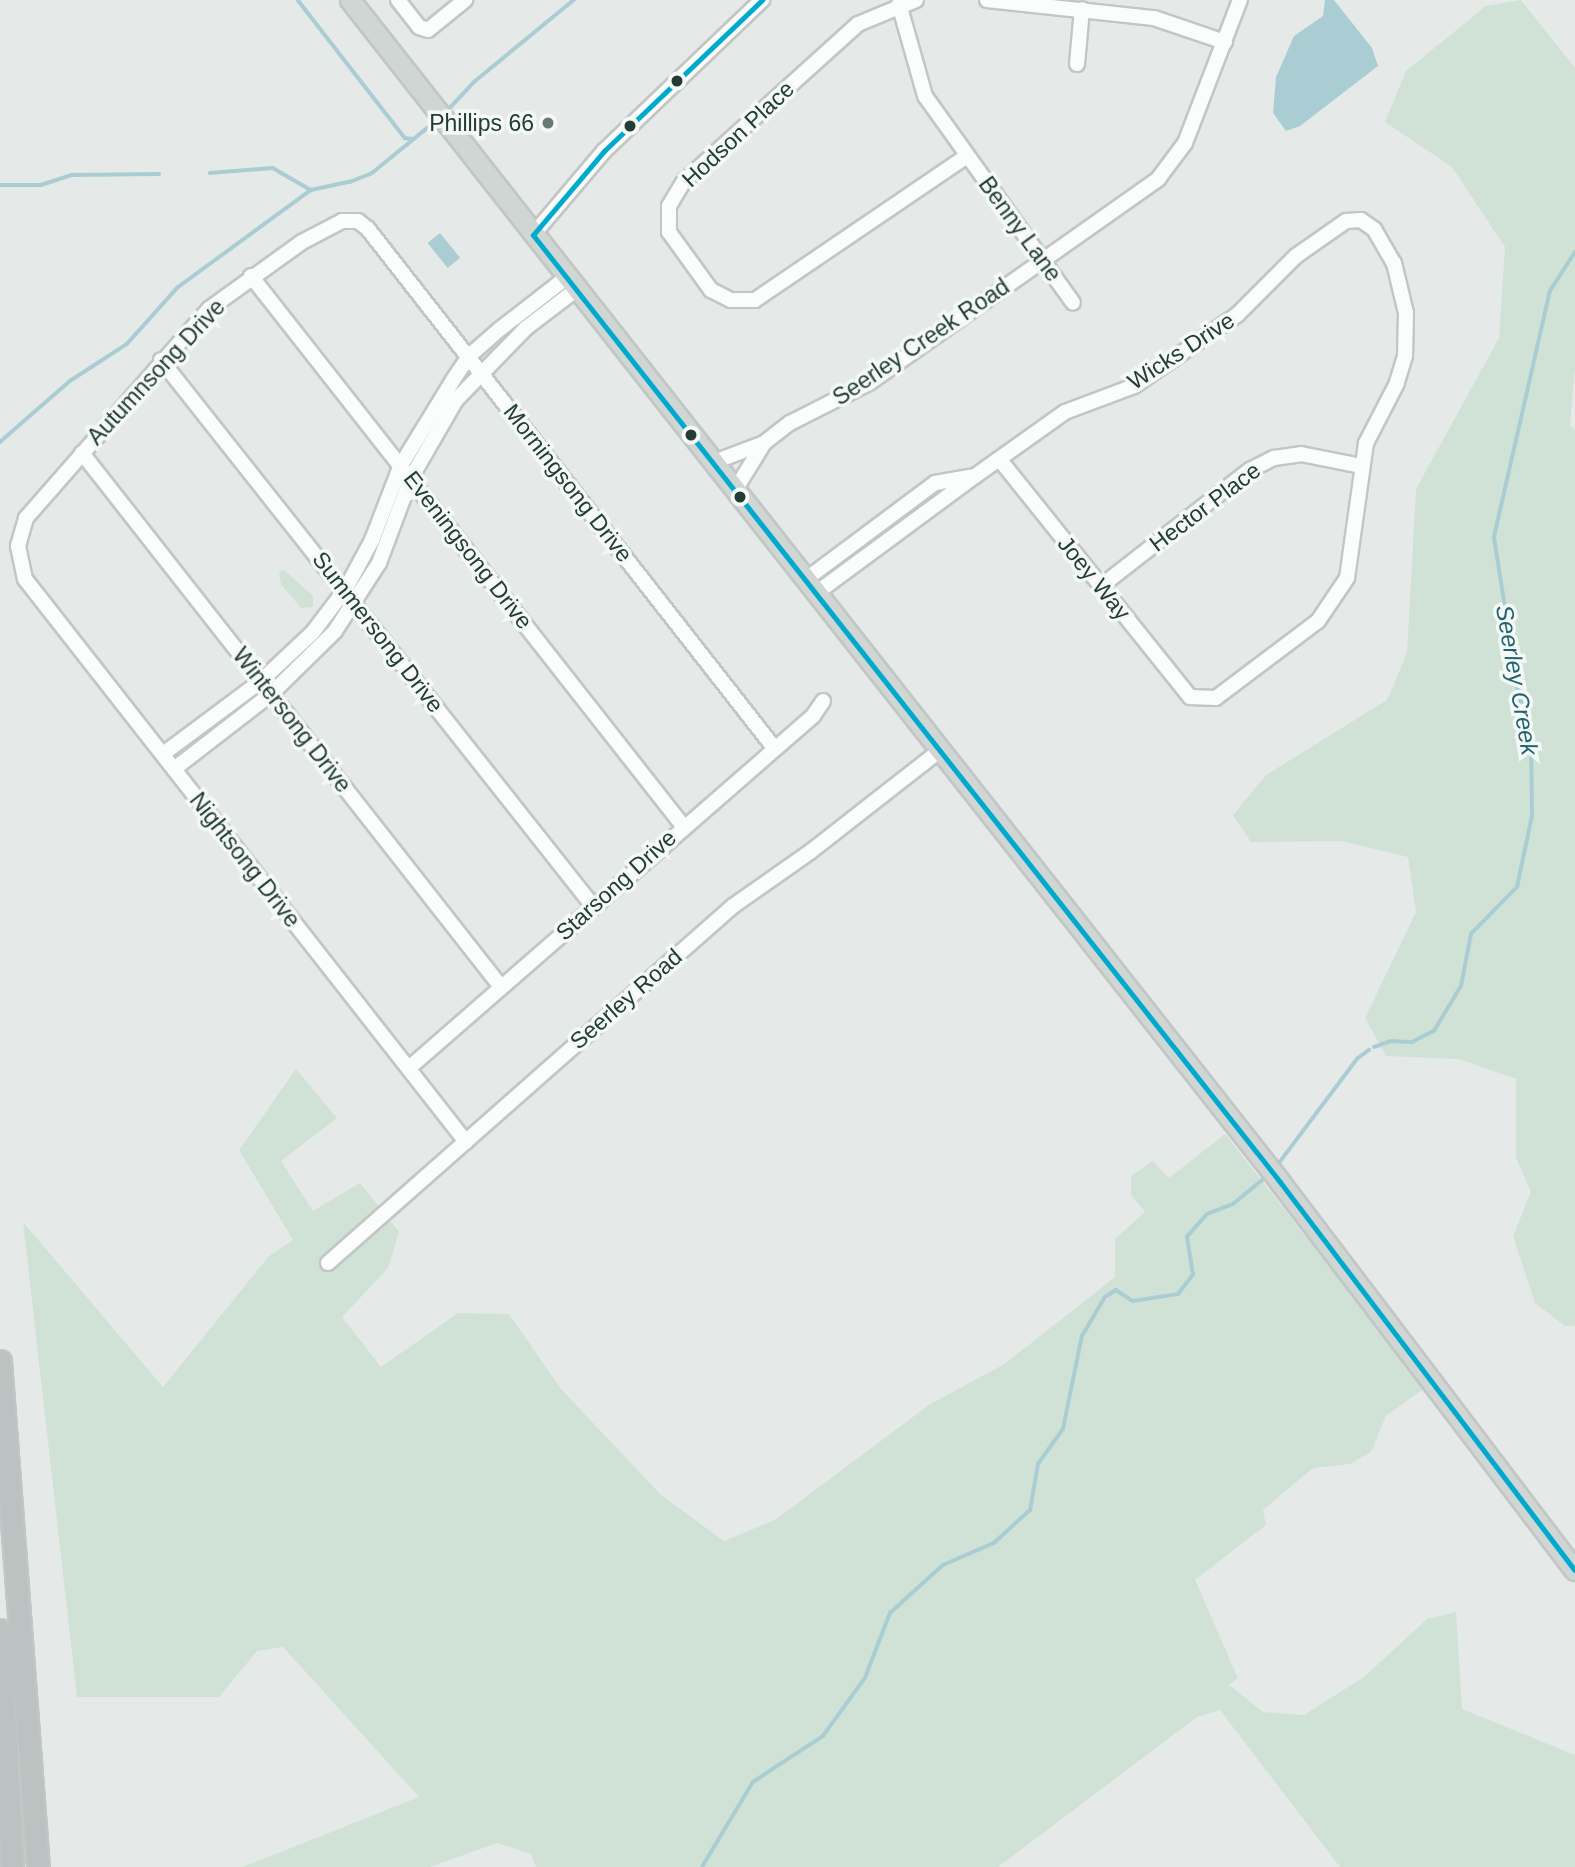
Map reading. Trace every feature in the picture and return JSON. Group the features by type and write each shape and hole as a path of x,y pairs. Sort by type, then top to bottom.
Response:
{"highway":[{"path":"0,1361 38,1867"},
{"path":"0,1630 12,1867"}],"main road":[{"path":"350,0 938,751 1266,1164 1575,1570"}],"street":[{"path":"398,0 425,29 465,0"},
{"path":"533,235 604,151 762,0"},
{"name":"Hodson Place","path":"916,0 900,4 846,34 684,181 669,206 672,241 711,290 731,300 755,300 967,156"},
{"path":"987,0 1160,19 1224,43"},
{"name":"Seerley Creek Road","path":"714,462 764,443 795,420 869,383 1042,261 1171,165 1185,143 1240,0"},
{"name":"Benny Lane","path":"900,4 920,86 1073,303"},
{"path":"1077,64 1082,9"},
{"name":"Wicks Drive","path":"810,587 935,483 975,476 1065,411 1134,386 1237,315 1296,256 1346,221 1361,220 1374,229 1402,286 1405,356 1396,383 1366,443 1361,466"},
{"name":"Autumnsong Drive","path":"25,579 18,546 20,531 161,360 209,309 251,276 326,229 342,221 358,221"},
{"name":"Morningsong Drive","path":"358,221 481,371 775,749"},
{"name":"Eveningsong Drive","path":"251,276 683,826"},
{"path":"163,754 261,681 313,632 345,590 372,540 401,465 428,415 469,356 572,283"},
{"path":"174,769 271,694 335,631 379,563 411,478 431,438 481,371 572,283"},
{"name":"Summersong Drive","path":"161,360 593,906"},
{"name":"Seerley Creek Road","path":"735,489 764,443"},
{"name":"Wintersong Drive","path":"82,453 501,987"},
{"name":"Hector Place","path":"1100,587 1250,470 1274,457 1301,454 1361,466"},
{"name":"Joey Way","path":"999,458 1189,697 1216,698 1318,621 1338,597 1347,578 1361,466"},
{"name":"Nightsong Drive","path":"25,579 466,1142"},
{"name":"Starsong Drive","path":"409,1068 683,826 775,749 823,701"},
{"name":"Seerley Road","path":"328,1263 733,906 810,852 938,751"}],"green space":[{"path":"1521,0 1575,68 1575,368 1570,426 1575,430 1575,1326 1565,1326 1535,1303 1513,1236 1531,1192 1516,1158 1516,1079 1459,1059 1386,1056 1365,1018 1416,912 1408,857 1341,841 1251,842 1233,815 1266,775 1387,700 1407,653 1416,489 1499,338 1505,247 1452,167 1385,122 1406,71 1486,6"},
{"path":"283,569 313,596 313,607 301,608 281,584 279,573"},
{"path":"296,1069 337,1118 281,1161 313,1211 360,1183 399,1232 388,1268 342,1317 381,1367 458,1313 509,1314 561,1389 661,1495 724,1541 775,1520 929,1405 1006,1363 1115,1277 1115,1239 1145,1212 1131,1195 1131,1176 1153,1161 1169,1178 1225,1134 1425,1388 1386,1416 1371,1452 1350,1464 1313,1468 1263,1510 1266,1525 1195,1580 1238,1678 1229,1685 1263,1712 1304,1715 1364,1677 1427,1619 1456,1612 1462,1709 1575,1755 1575,1867 1340,1867 1220,1710 1197,1717 998,1867 536,1867 531,1854 497,1843 430,1867 243,1867 419,1797 283,1647 257,1651 219,1697 77,1697 23,1222 163,1387 269,1256 293,1240 239,1150"}],"water":[{"path":"1325,0 1334,0 1372,48 1378,66 1300,126 1286,131 1273,113 1276,77 1294,36 1323,16"},
{"path":"440,233 460,258 448,268 428,243"}],"waterway":[{"path":"298,0 405,138 413,139"},
{"path":"447,111 474,82 574,0"},
{"path":"210,173 273,168 311,190 350,182 372,173 436,121"},
{"path":"0,185 41,185 72,175 159,174"},
{"path":"0,442 70,381 127,344 177,288 311,190"},
{"name":"Seerley Creek","path":"1374,1047 1391,1041 1412,1042 1434,1031 1461,986 1471,934 1517,887 1532,816 1531,739 1518,691 1494,537 1550,291 1575,252"},
{"name":"Seerley Creek","path":"1276,1167 1357,1059 1369,1050"},
{"name":"Seerley Creek","path":"702,1867 753,1782 823,1736 865,1678 890,1613 943,1565 994,1543 1030,1510 1038,1464 1063,1429 1082,1336 1105,1297 1116,1290 1133,1301 1178,1294 1193,1275 1187,1237 1207,1214 1233,1204 1266,1177"}],"transit line":[{"path":"533,235 604,151 762,0"},
{"path":"533,235 1280,1182 1575,1570"}],"place":[{"name":"Phillips 66","path":"548,123"}]}
